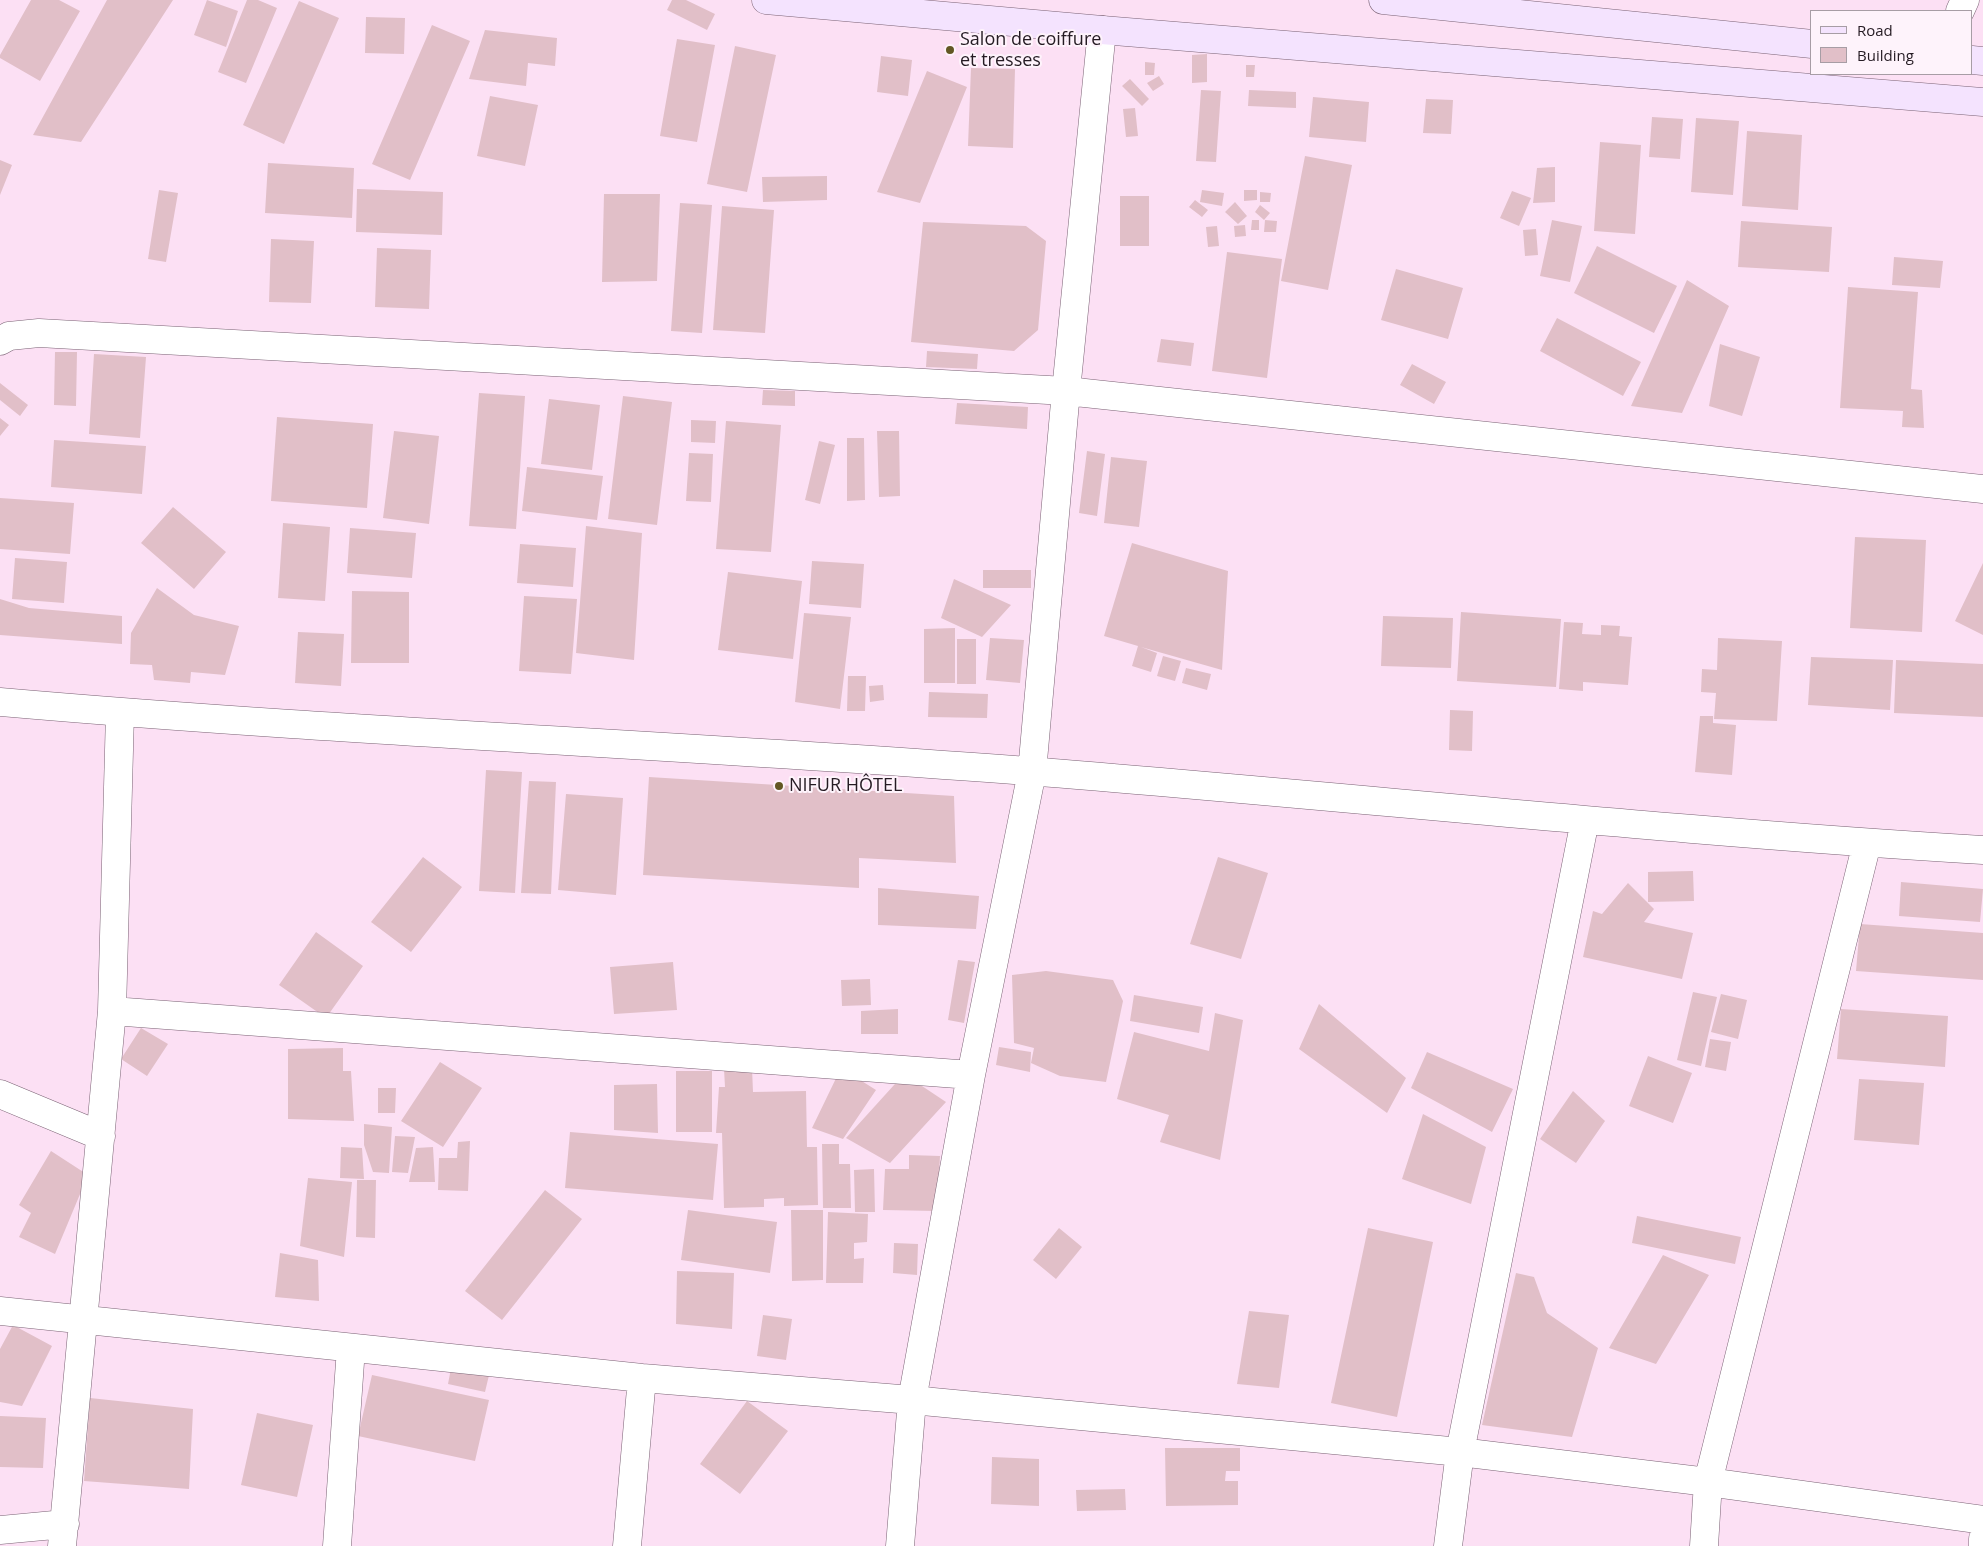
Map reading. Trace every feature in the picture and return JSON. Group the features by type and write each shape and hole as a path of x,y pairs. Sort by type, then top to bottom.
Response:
{"street":[{"path":"766,0 1102,30 1983,102"},
{"path":"1383,0 1810,44"},
{"path":"900,1546 912,1400 972,1075 1032,772 1066,392 1102,30"},
{"path":"0,341 9,336 39,333 1066,392 1983,489"},
{"path":"0,702 120,712 813,756 1032,772 1585,820 1867,843 1983,850"},
{"path":"0,1530 64,1535 112,1011 120,712"},
{"path":"1448,1546 1460,1452 1585,820"},
{"path":"1704,1546 1708,1482 1867,843"},
{"path":"112,1011 972,1075"},
{"path":"0,1094 101,1136"},
{"path":"0,1311 642,1378 912,1400 1460,1452 1708,1482 1983,1520"},
{"path":"338,1546 351,1348"},
{"path":"627,1546 642,1378"},
{"path":"1982,1546 1983,1539"}],"building":[{"path":"31,0 59,0 80,11 40,81 0,58"},
{"path":"107,0 173,0 81,142 33,135"},
{"path":"207,0 238,11 226,47 194,35"},
{"path":"247,0 258,0 277,8 246,83 218,72"},
{"path":"672,0 686,0 715,14 707,30 667,10"},
{"path":"299,1 339,18 284,144 243,125"},
{"path":"366,17 405,18 404,54 365,53"},
{"path":"432,25 470,41 410,180 372,164"},
{"path":"485,30 557,38 555,66 528,63 526,86 469,79"},
{"path":"677,39 715,45 697,142 660,136"},
{"path":"735,46 776,55 747,192 707,184"},
{"path":"1207,54 1207,82 1192,83 1192,55"},
{"path":"881,56 912,60 908,96 877,92"},
{"path":"1145,62 1155,63 1154,75 1145,75"},
{"path":"1246,65 1255,65 1254,77 1246,77"},
{"path":"971,68 1015,69 1013,148 968,146"},
{"path":"927,71 967,87 920,203 877,192"},
{"path":"1159,76 1164,84 1153,91 1147,83"},
{"path":"1130,79 1149,99 1142,106 1122,86"},
{"path":"1201,90 1221,91 1216,162 1196,161"},
{"path":"1249,90 1296,92 1296,108 1248,106"},
{"path":"490,96 538,105 525,166 477,156"},
{"path":"1313,97 1369,102 1366,142 1309,137"},
{"path":"1426,99 1453,100 1451,134 1423,133"},
{"path":"1135,108 1138,136 1126,137 1123,109"},
{"path":"1652,117 1683,119 1680,159 1649,157"},
{"path":"1696,118 1739,121 1733,195 1691,192"},
{"path":"1747,131 1802,135 1798,210 1742,206"},
{"path":"1600,142 1641,145 1635,234 1594,231"},
{"path":"1305,156 1352,165 1328,290 1281,281"},
{"path":"0,160 12,165 0,195"},
{"path":"268,163 354,168 352,218 265,213"},
{"path":"1555,167 1555,202 1533,203 1537,168"},
{"path":"827,176 827,200 763,202 762,177"},
{"path":"357,189 443,192 442,235 356,232"},
{"path":"159,190 178,193 166,262 148,259"},
{"path":"1202,190 1224,193 1222,206 1200,202"},
{"path":"1244,190 1257,190 1257,200 1244,201"},
{"path":"1512,191 1531,198 1519,226 1500,218"},
{"path":"1260,192 1271,193 1270,202 1260,202"},
{"path":"604,194 660,194 657,281 602,282"},
{"path":"1120,196 1149,196 1149,246 1120,246"},
{"path":"1195,200 1208,210 1202,217 1189,207"},
{"path":"1235,202 1247,216 1238,224 1225,212"},
{"path":"680,203 712,205 702,333 671,331"},
{"path":"1260,205 1270,213 1264,220 1255,212"},
{"path":"722,206 774,210 765,333 713,330"},
{"path":"1252,220 1259,220 1259,230 1251,230"},
{"path":"1265,220 1277,221 1276,232 1264,232"},
{"path":"1552,220 1582,226 1570,282 1540,276"},
{"path":"1741,221 1832,227 1829,272 1738,267"},
{"path":"923,222 1026,226 1046,241 1038,330 1014,351 911,342"},
{"path":"1245,225 1246,236 1235,237 1234,226"},
{"path":"1217,226 1219,246 1208,247 1206,227"},
{"path":"1536,229 1538,255 1525,256 1523,230"},
{"path":"271,239 314,241 311,303 269,302"},
{"path":"1597,246 1677,286 1654,333 1574,293"},
{"path":"377,248 431,250 429,309 375,307"},
{"path":"1227,252 1282,259 1267,378 1212,371"},
{"path":"1894,257 1943,261 1940,288 1892,285"},
{"path":"1396,269 1463,288 1448,339 1381,320"},
{"path":"1687,280 1729,306 1682,413 1631,406"},
{"path":"1848,287 1918,292 1911,389 1922,390 1924,428 1902,427 1903,411 1840,408"},
{"path":"1557,318 1641,362 1623,396 1540,351"},
{"path":"1161,339 1194,343 1191,366 1157,362"},
{"path":"1720,344 1760,357 1742,416 1709,406"},
{"path":"927,351 978,354 977,369 926,367"},
{"path":"55,352 77,352 76,406 54,405"},
{"path":"94,354 146,357 140,438 89,434"},
{"path":"1412,364 1446,382 1434,404 1400,385"},
{"path":"0,383 28,405 20,416 0,400"},
{"path":"763,390 795,391 795,406 762,405"},
{"path":"479,393 525,396 516,529 469,526"},
{"path":"623,396 672,402 657,525 608,519"},
{"path":"549,399 600,405 592,470 541,464"},
{"path":"957,403 1028,407 1027,429 955,424"},
{"path":"277,417 373,424 367,508 271,501"},
{"path":"0,418 9,425 0,436"},
{"path":"691,420 716,421 715,443 691,442"},
{"path":"726,421 781,425 771,552 716,549"},
{"path":"394,431 439,436 429,524 383,518"},
{"path":"877,431 899,431 900,496 879,497"},
{"path":"847,438 864,438 865,500 847,501"},
{"path":"54,440 146,446 142,494 51,487"},
{"path":"819,441 835,445 820,504 805,500"},
{"path":"1087,451 1105,454 1097,516 1079,513"},
{"path":"689,453 713,454 711,502 686,501"},
{"path":"1111,457 1147,461 1139,527 1104,523"},
{"path":"527,467 603,476 597,520 522,511"},
{"path":"0,498 74,503 70,554 0,549"},
{"path":"173,507 226,552 194,589 141,543"},
{"path":"283,523 330,527 325,601 278,598"},
{"path":"586,526 642,533 634,660 576,653"},
{"path":"350,528 416,533 412,578 347,573"},
{"path":"1855,537 1926,540 1922,632 1850,628"},
{"path":"1132,543 1228,571 1222,670 1141,647 1157,653 1151,672 1132,666 1138,646 1104,636"},
{"path":"520,544 576,548 573,587 517,583"},
{"path":"15,558 67,562 64,603 12,599"},
{"path":"812,561 864,564 861,608 809,604"},
{"path":"1983,563 1983,635 1955,621"},
{"path":"983,570 1031,570 1031,588 983,588"},
{"path":"728,572 802,581 793,659 718,650"},
{"path":"954,579 1011,605 982,637 941,618"},
{"path":"157,588 194,615 239,626 225,675 191,672 190,683 154,680 152,665 130,664 131,633"},
{"path":"352,591 409,592 409,663 351,663"},
{"path":"524,596 577,599 571,674 519,671"},
{"path":"0,599 29,608 122,616 122,644 0,635"},
{"path":"1461,612 1561,619 1556,687 1457,681"},
{"path":"804,613 851,617 840,709 795,702"},
{"path":"1383,616 1453,618 1451,668 1381,666"},
{"path":"1564,622 1583,623 1582,634 1601,635 1601,625 1620,626 1619,636 1632,637 1628,685 1583,682 1583,691 1559,689"},
{"path":"955,628 955,683 924,683 924,629"},
{"path":"298,632 344,634 341,686 295,683"},
{"path":"990,638 1024,640 1020,683 986,680"},
{"path":"1718,638 1782,641 1777,721 1714,719 1716,693 1701,692 1702,669 1717,670"},
{"path":"957,639 976,639 976,684 957,684"},
{"path":"1163,656 1181,661 1175,681 1157,676"},
{"path":"1811,657 1893,660 1890,710 1808,705"},
{"path":"1896,660 1983,664 1983,717 1894,713"},
{"path":"1186,668 1211,674 1207,690 1182,683"},
{"path":"848,676 866,676 865,711 847,711"},
{"path":"883,685 884,700 870,702 869,686"},
{"path":"929,692 988,694 987,718 928,717"},
{"path":"1450,710 1473,711 1472,751 1449,750"},
{"path":"1700,716 1713,716 1713,723 1736,725 1732,775 1695,772"},
{"path":"486,770 522,772 515,893 479,891"},
{"path":"649,777 954,796 956,863 859,858 859,888 643,875"},
{"path":"529,781 556,782 551,894 521,893"},
{"path":"566,794 623,798 616,895 558,890"},
{"path":"423,857 462,887 411,952 371,922"},
{"path":"1218,857 1268,873 1241,959 1190,944"},
{"path":"1693,871 1694,901 1648,902 1648,872"},
{"path":"1901,882 1983,889 1980,922 1899,916"},
{"path":"1628,883 1654,909 1644,922 1693,933 1682,979 1583,957 1593,911 1602,914"},
{"path":"878,888 979,896 976,929 878,925"},
{"path":"1860,924 1983,933 1983,980 1856,971"},
{"path":"316,932 363,966 326,1018 279,985"},
{"path":"958,960 975,962 964,1023 948,1020"},
{"path":"673,962 677,1010 614,1014 610,967"},
{"path":"1046,971 1113,980 1123,1001 1106,1082 1060,1076 1031,1063 1034,1048 1014,1043 1012,975"},
{"path":"870,979 871,1005 842,1006 841,980"},
{"path":"1693,992 1717,997 1701,1066 1677,1060"},
{"path":"1721,994 1747,1000 1738,1039 1711,1032"},
{"path":"1134,995 1203,1007 1199,1033 1130,1021"},
{"path":"1319,1004 1406,1078 1387,1113 1299,1049"},
{"path":"898,1009 898,1034 861,1034 861,1011"},
{"path":"1841,1009 1948,1016 1945,1067 1837,1059"},
{"path":"1215,1013 1243,1020 1220,1160 1160,1142 1169,1115 1117,1099 1134,1032 1209,1051"},
{"path":"141,1028 168,1044 147,1076 121,1059"},
{"path":"1710,1039 1731,1042 1726,1071 1705,1067"},
{"path":"999,1047 1031,1052 1030,1072 996,1065"},
{"path":"343,1048 343,1071 351,1071 354,1121 288,1119 288,1049"},
{"path":"1427,1052 1513,1089 1492,1132 1411,1088"},
{"path":"1648,1056 1692,1073 1673,1123 1629,1106"},
{"path":"440,1062 482,1088 443,1147 401,1121"},
{"path":"752,1068 753,1092 806,1091 807,1147 817,1147 818,1205 784,1206 784,1198 764,1199 764,1207 724,1208 722,1133 716,1133 719,1087 725,1087 724,1069"},
{"path":"841,1068 876,1090 843,1139 812,1128"},
{"path":"676,1071 712,1071 712,1132 676,1132"},
{"path":"904,1074 946,1102 890,1163 846,1138"},
{"path":"1859,1079 1924,1083 1919,1145 1854,1140"},
{"path":"657,1084 658,1133 614,1130 614,1085"},
{"path":"378,1088 396,1088 395,1113 378,1113"},
{"path":"1573,1091 1605,1121 1576,1163 1540,1139"},
{"path":"1423,1114 1486,1147 1471,1204 1402,1179"},
{"path":"364,1124 392,1127 389,1173 373,1172 364,1145"},
{"path":"570,1132 718,1144 713,1200 565,1188"},
{"path":"395,1136 415,1137 408,1173 392,1172"},
{"path":"470,1141 468,1191 438,1190 439,1158 457,1158 458,1142"},
{"path":"822,1144 839,1144 839,1164 850,1164 851,1208 823,1208"},
{"path":"341,1147 362,1148 364,1179 340,1178"},
{"path":"433,1147 435,1182 409,1182 416,1148"},
{"path":"51,1151 88,1175 55,1254 19,1237 31,1213 19,1205"},
{"path":"909,1155 940,1156 937,1211 883,1210 885,1169 909,1169"},
{"path":"874,1169 875,1212 855,1212 854,1170"},
{"path":"308,1178 352,1182 344,1257 300,1246"},
{"path":"357,1180 376,1180 375,1238 356,1237"},
{"path":"545,1190 582,1219 502,1320 465,1291"},
{"path":"688,1210 777,1222 770,1273 681,1260"},
{"path":"791,1210 823,1210 823,1280 792,1281"},
{"path":"828,1212 868,1214 867,1242 854,1243 854,1259 864,1258 863,1283 826,1283"},
{"path":"1637,1216 1741,1237 1735,1264 1632,1243"},
{"path":"1059,1228 1082,1247 1056,1279 1033,1260"},
{"path":"1368,1228 1433,1242 1397,1417 1331,1403"},
{"path":"894,1243 918,1244 917,1275 893,1273"},
{"path":"280,1253 318,1260 319,1301 275,1297"},
{"path":"1663,1255 1709,1275 1656,1364 1609,1348"},
{"path":"677,1271 734,1273 732,1329 676,1324"},
{"path":"1516,1273 1534,1277 1547,1313 1598,1348 1572,1437 1482,1425"},
{"path":"1249,1311 1289,1315 1279,1388 1237,1384"},
{"path":"763,1315 792,1319 786,1360 757,1356"},
{"path":"13,1325 52,1346 22,1406 0,1402 0,1349"},
{"path":"452,1363 490,1371 485,1392 448,1384"},
{"path":"372,1375 489,1400 475,1461 358,1436"},
{"path":"90,1398 193,1409 189,1489 84,1481"},
{"path":"747,1401 788,1431 740,1494 700,1464"},
{"path":"257,1413 313,1425 297,1497 241,1485"},
{"path":"0,1416 46,1418 43,1468 0,1467"},
{"path":"1165,1448 1240,1448 1240,1471 1226,1471 1225,1481 1238,1481 1238,1505 1166,1506"},
{"path":"992,1457 1039,1459 1039,1506 991,1504"},
{"path":"1125,1489 1126,1510 1077,1511 1076,1490"}],"place":[{"name":"Salon de coiffure et tresses","path":"950,50"},
{"name":"NIFUR HÔTEL","path":"779,786"}]}
